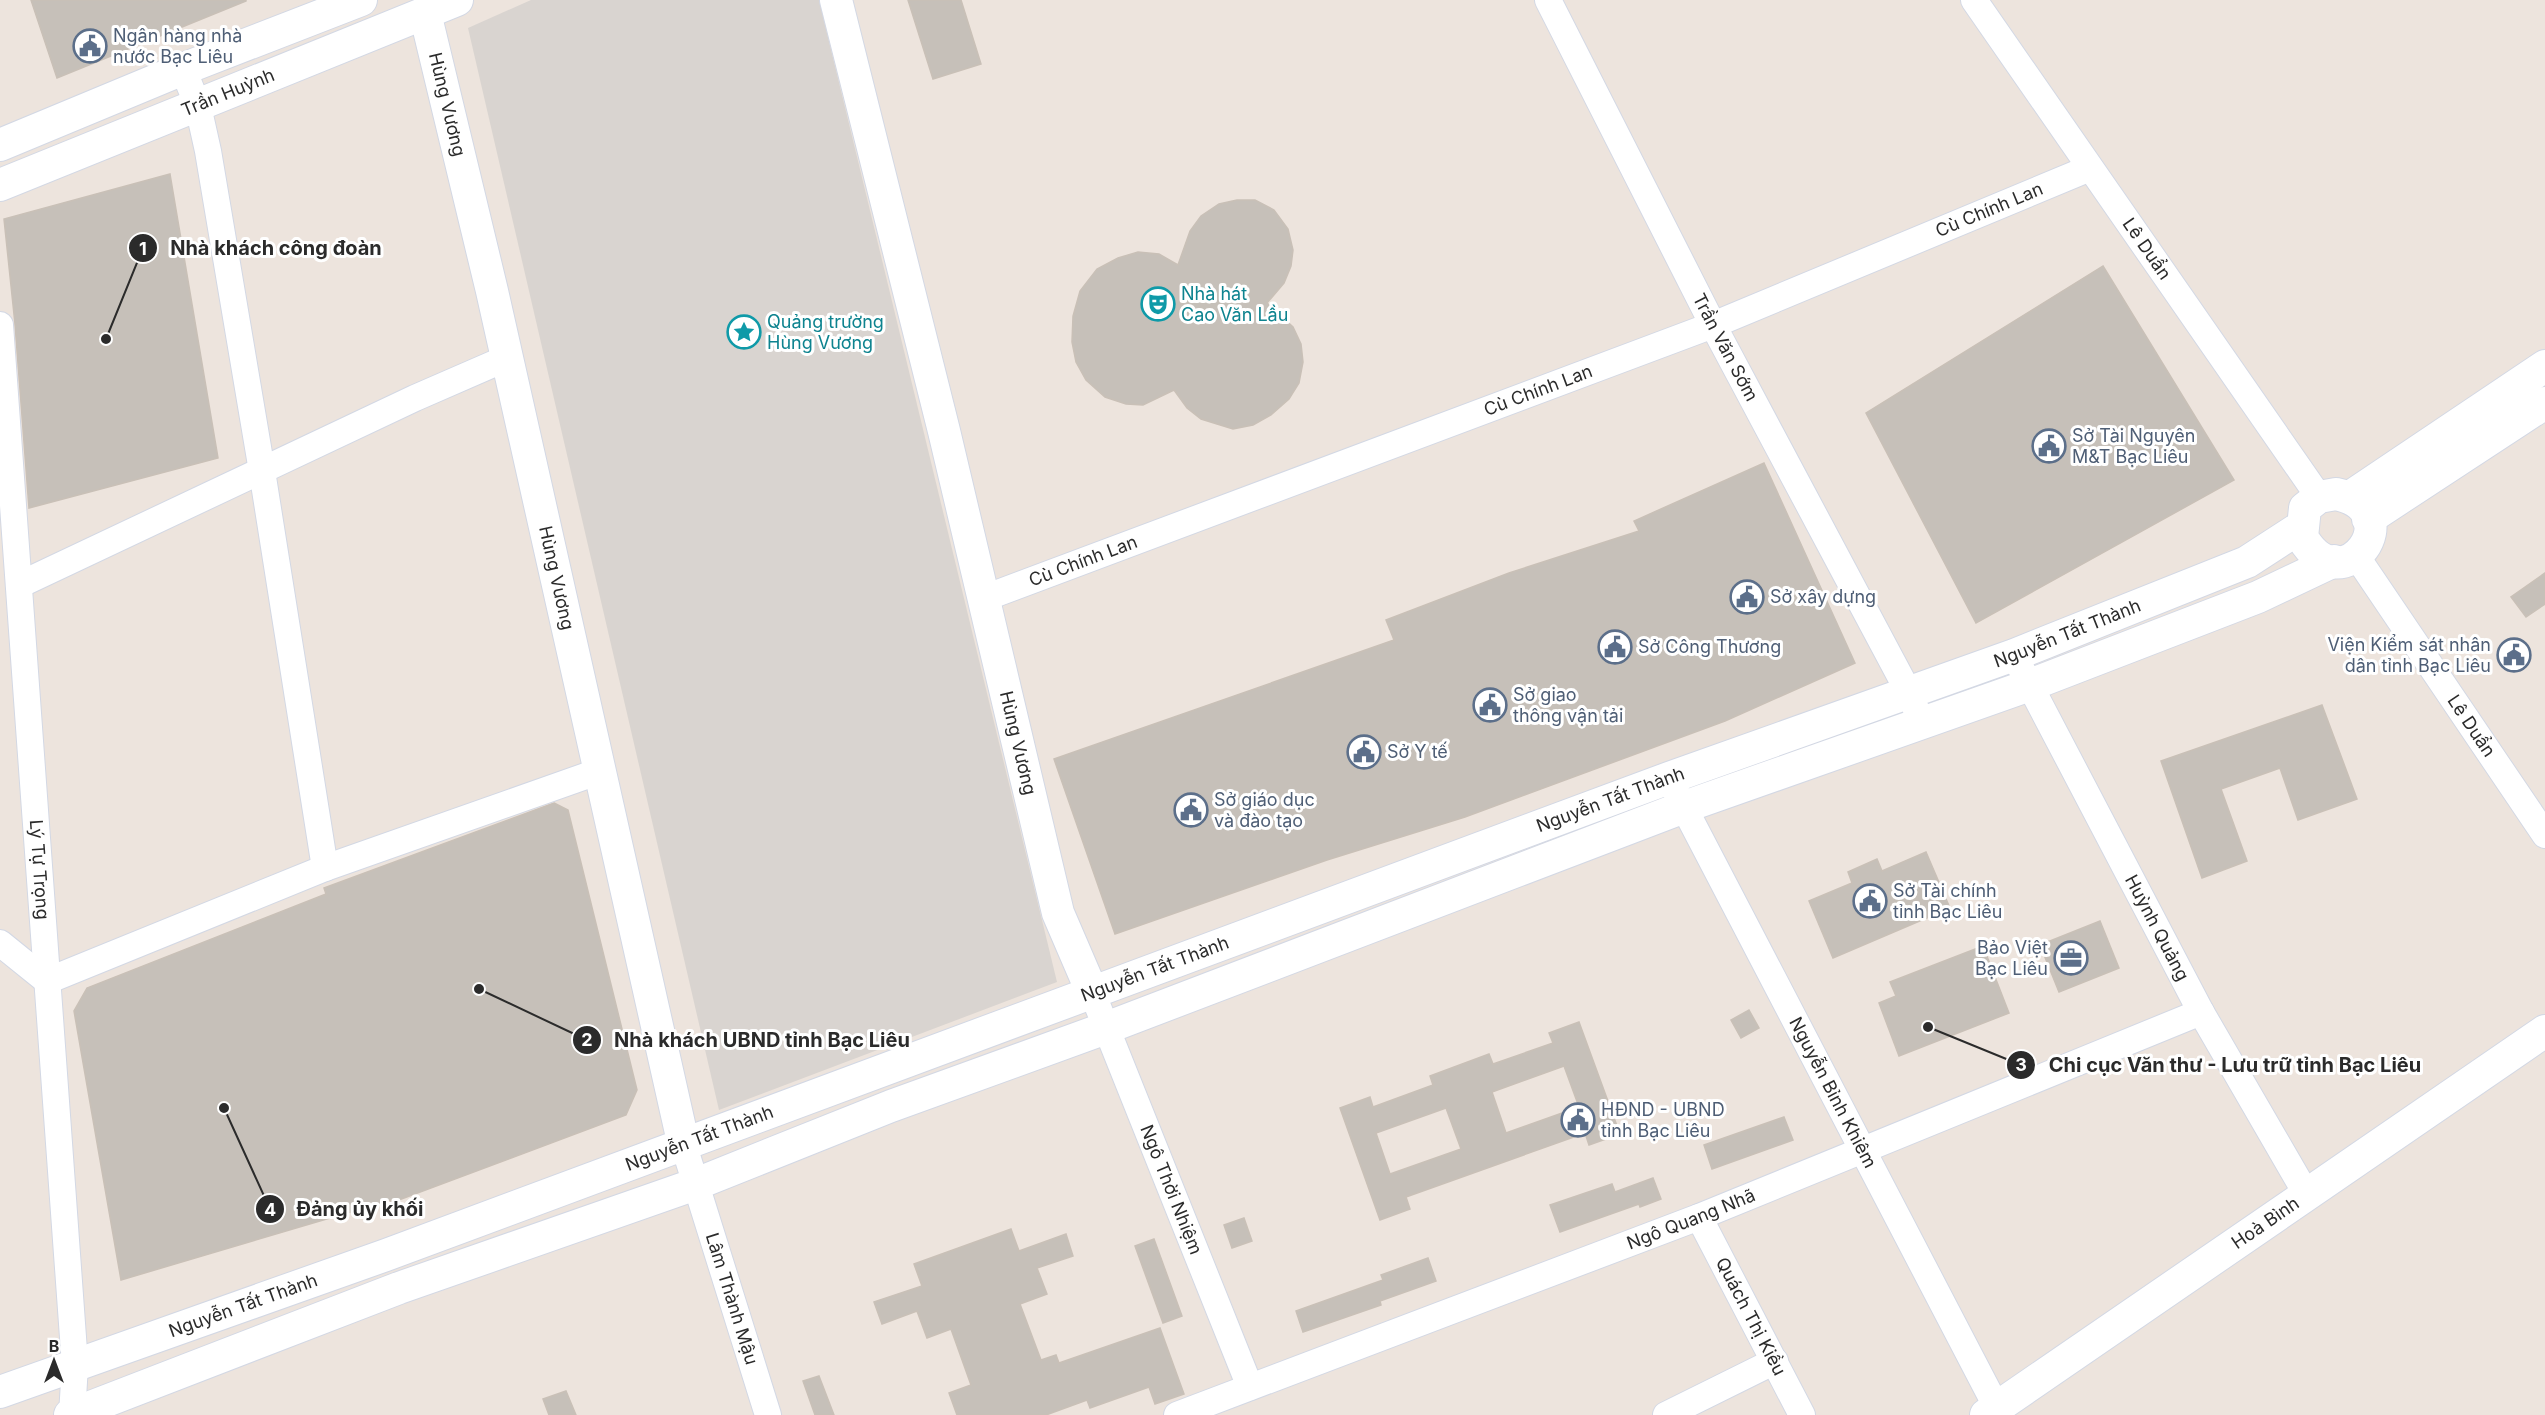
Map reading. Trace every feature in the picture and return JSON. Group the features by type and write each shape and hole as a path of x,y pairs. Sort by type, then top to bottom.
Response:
{"street":[{"path":"0,146 183,69 361,0"},
{"name":"Trần Huỳnh","path":"0,186 198,106 423,7 457,0"},
{"name":"Hùng Vương","path":"836,0 941,419 1058,913 1092,992"},
{"name":"Trần Văn Sớm","path":"1548,0 1713,325 1909,693 1922,723"},
{"name":"Lê Duẩn","path":"1974,0 2319,497"},
{"name":"Hùng Vương","path":"423,7 507,358 684,1146"},
{"path":"183,69 198,106 208,151 325,868"},
{"name":"Cù Chính Lan","path":"982,599 1713,325 2090,168"},
{"name":"Lý Tự Trọng","path":"0,325 75,1365 71,1415"},
{"path":"19,585 415,398 507,358"},
{"path":"2359,508 2545,366"},
{"path":"2359,508 2545,403"},
{"path":"2301,526 2302,537 2316,557 2346,559 2366,546 2371,532 2359,508 2336,494 2319,497"},
{"name":"Nguyễn Tất Thành","path":"0,1392 684,1146 1669,778 2014,655 2247,562 2301,526 2305,508 2319,497"},
{"name":"Lê Duẩn","path":"2346,559 2545,835"},
{"name":"Nguyễn Tất Thành","path":"71,1415 399,1288 696,1184 891,1106 1106,1028 1684,807 2030,685 2258,597 2346,559"},
{"name":"Huỳnh Quảng","path":"2014,655 2201,1012 2307,1195"},
{"path":"0,943 47,981 325,868 600,771"},
{"name":"Nguyễn Bỉnh Khiêm","path":"1669,778 1862,1149 1991,1411"},
{"path":"1369,889 1382,922"},
{"name":"Ngô Thời Nhiệm","path":"1092,992 1250,1387"},
{"name":"Ngô Quang Nhã","path":"1177,1415 1699,1217 2201,1012"},
{"name":"Hoà Bình","path":"1991,1411 2545,1031"},
{"path":"879,1072 891,1106"},
{"name":"Lâm Thành Mậu","path":"684,1146 768,1415"},
{"name":"Quách Thị Kiều","path":"1699,1217 1802,1415"},
{"path":"386,1255 399,1288"},
{"path":"1666,1415 1775,1361"}],"shaded area":[{"path":"531,0 819,0 1057,982 719,1110 468,28"}],"building":[{"name":"Ngân hàng nhà nước Bạc Liêu","path":"31,0 246,0 246,1 57,78"},
{"path":"908,0 961,0 981,64 933,79"},
{"path":"170,174 218,458 29,508 15,324 4,219"},
{"name":"Nhà hát Cao Văn Lầu","path":"1237,200 1255,200 1274,210 1288,229 1293,250 1291,266 1284,283 1267,303 1293,327 1301,344 1303,362 1299,383 1289,399 1271,415 1253,425 1233,429 1201,419 1187,408 1174,390 1143,405 1126,404 1105,397 1086,380 1076,362 1072,342 1073,316 1080,291 1097,269 1118,258 1138,252 1159,254 1178,265 1190,231 1201,216 1219,204"},
{"name":"Sở Tài Nguyên M&T Bạc Liêu","path":"2103,266 2234,480 1976,623 1866,413"},
{"path":"1764,463 1855,663 1725,721 1465,817 1327,860 1115,934 1054,759 1394,640 1386,620 1509,573 1639,531 1634,521"},
{"path":"2545,573 2545,604 2526,617 2511,597"},
{"path":"2322,705 2357,799 2298,820 2280,768 2221,789 2247,861 2202,878 2161,761"},
{"path":"554,803 568,810 637,1090 626,1115 391,1203 391,1200 121,1280 74,1011 87,988 326,894 324,888"},
{"path":"1926,852 1950,908 1833,958 1809,901 1852,883 1848,872 1877,859 1882,871"},
{"path":"2100,921 2119,968 2059,992 2040,945"},
{"path":"1983,946 2009,1013 1899,1056 1879,1003 1896,996 1890,982"},
{"path":"1749,1010 1759,1028 1741,1038 1731,1020"},
{"name":"HĐND - UBND tỉnh Bạc Liêu","path":"1579,1022 1620,1134 1589,1145 1585,1133 1406,1197 1410,1209 1380,1220 1340,1108 1370,1097 1373,1107 1433,1085 1430,1076 1489,1054 1493,1064 1553,1043 1549,1033","holes":["1564,1066 1579,1107 1506,1133 1492,1092","1446,1108 1461,1149 1390,1174 1376,1133"]},
{"path":"1784,1117 1793,1140 1712,1169 1704,1145"},
{"path":"1653,1178 1661,1199 1640,1207 1639,1204 1560,1232 1550,1205 1612,1184 1615,1192"},
{"path":"1244,1218 1252,1241 1232,1248 1224,1225"},
{"path":"1011,1229 1019,1251 1066,1234 1073,1256 1037,1268 1047,1294 1020,1304 1041,1360 1056,1355 1059,1363 1160,1328 1184,1394 1155,1404 1149,1387 1090,1408 1087,1400 1046,1415 957,1415 949,1393 971,1385 951,1329 927,1338 917,1311 882,1324 874,1302 922,1286 914,1264"},
{"path":"1154,1239 1182,1316 1163,1323 1135,1246"},
{"path":"1428,1258 1436,1281 1380,1301 1381,1305 1303,1332 1296,1311 1383,1280 1381,1275"},
{"path":"819,1376 834,1415 815,1415 803,1381"},
{"path":"566,1391 576,1415 549,1415 543,1399"}],"place":[{"name":"Ngân hàng nhà nước Bạc Liêu","path":"90,46"},
{"name":"Nhà hát Cao Văn Lầu","path":"1158,304"},
{"name":"Quảng trường Hùng Vương","path":"744,332"},
{"name":"Nhà khách công đoàn","path":"106,339"},
{"name":"Sở Tài Nguyên M&T Bạc Liêu","path":"2049,446"},
{"name":"Sở xây dựng","path":"1747,597"},
{"name":"Sở Công Thương","path":"1615,647"},
{"name":"Viện Kiểm sát nhân dân tỉnh Bạc Liêu","path":"2514,655"},
{"name":"Sở giao thông vận tải","path":"1490,705"},
{"name":"Sở Y tế","path":"1364,752"},
{"name":"Sở giáo dục và đào tạo","path":"1191,810"},
{"name":"Sở Tài chính tỉnh Bạc Liêu","path":"1870,901"},
{"name":"Bảo Việt Bạc Liêu","path":"2071,958"},
{"name":"Nhà khách UBND tỉnh Bạc Liêu","path":"479,989"},
{"name":"Chi cục Văn thư - Lưu trữ tỉnh Bạc Liêu","path":"1928,1027"},
{"name":"Đảng ủy khối","path":"224,1108"},
{"name":"HĐND - UBND tỉnh Bạc Liêu","path":"1578,1120"}]}
